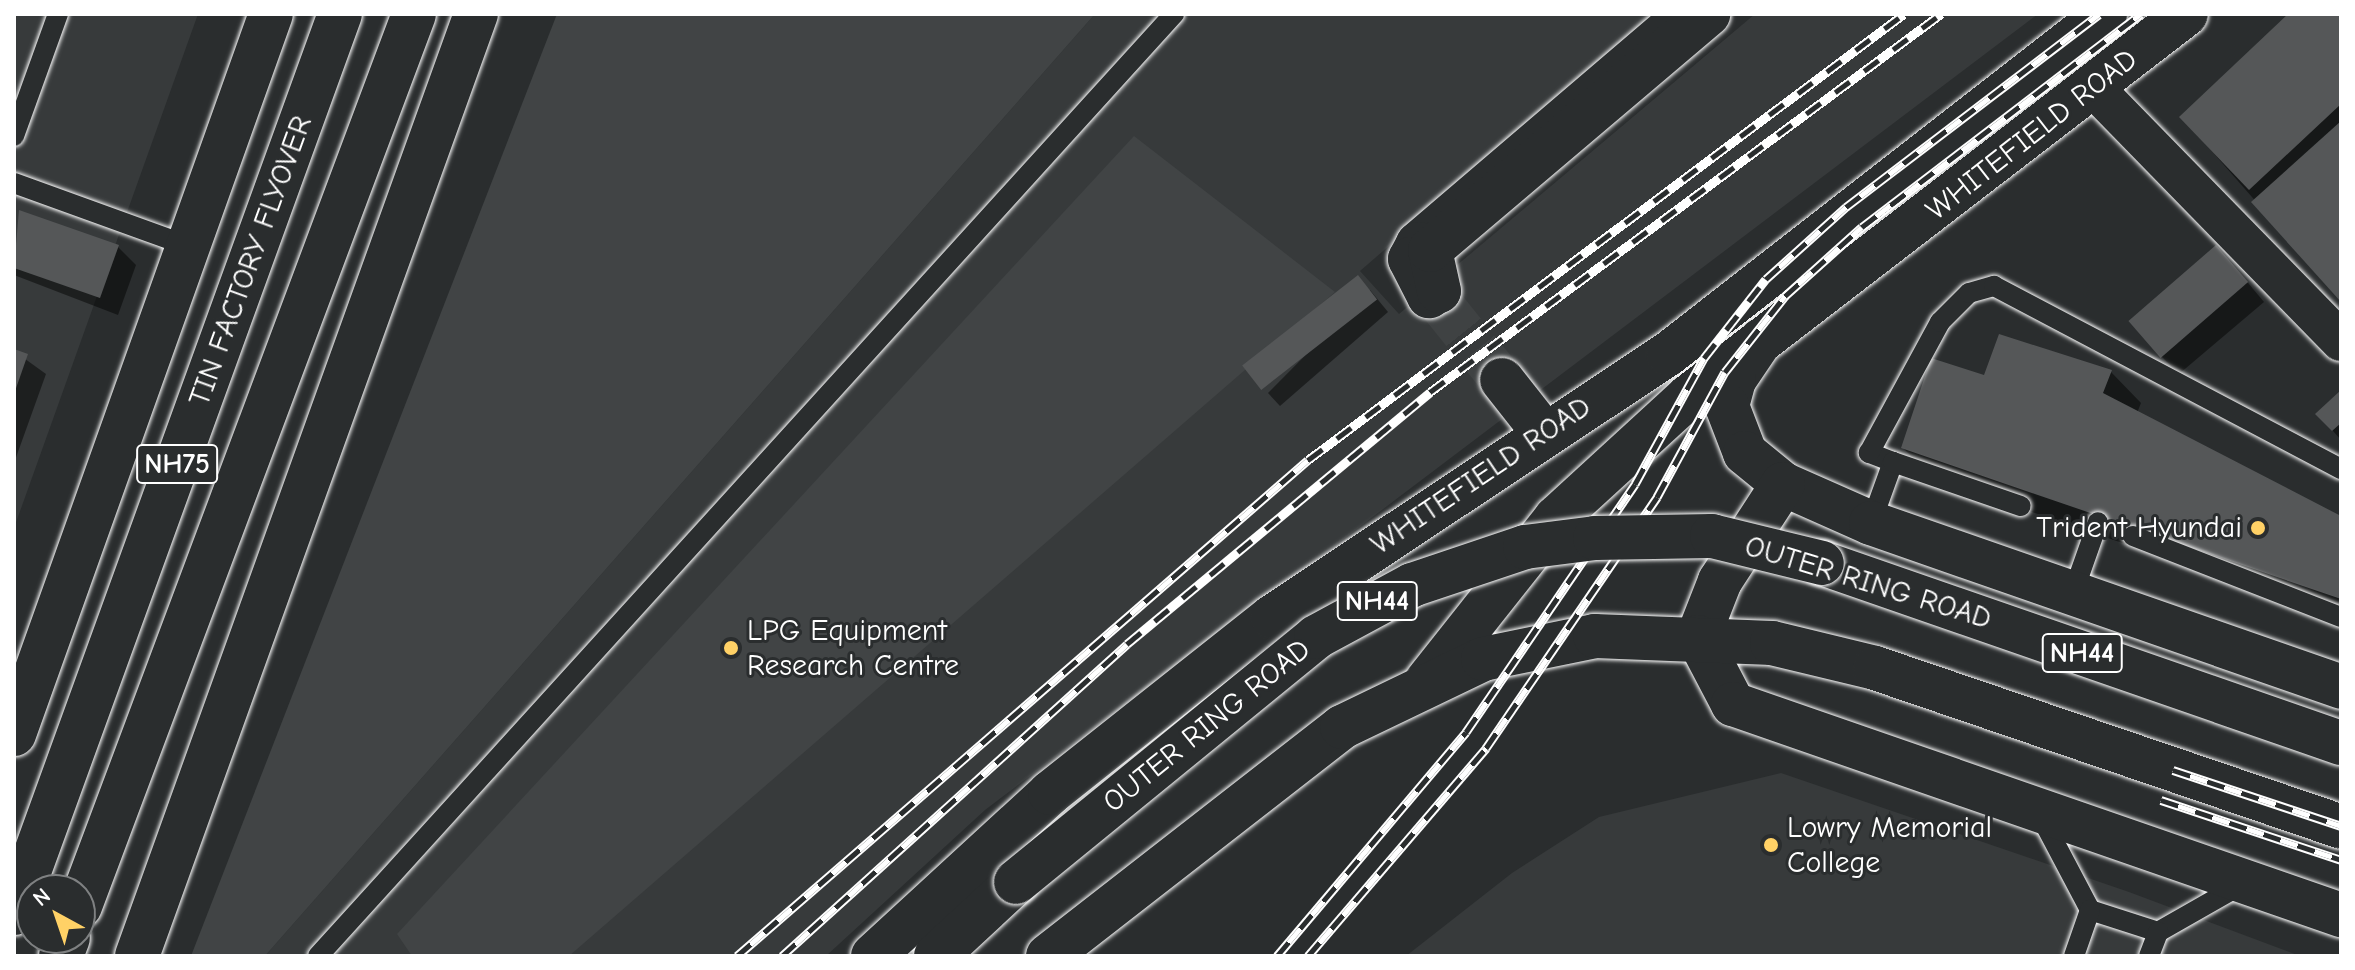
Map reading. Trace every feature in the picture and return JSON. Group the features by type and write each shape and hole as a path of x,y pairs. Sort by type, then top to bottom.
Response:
{"main road":[{"path":"14,734 271,14"},
{"name":"TIN FACTORY FLYOVER","path":"14,913 340,14"},
{"name":"NH75","path":"92,874 414,14"},
{"path":"137,956 476,14"},
{"path":"1687,14 1418,244 1410,259 1429,296 1439,291 1430,250 1708,14"},
{"name":"WHITEFIELD ROAD","path":"873,956 1050,793 1272,617 1543,432 1668,354 2105,14"},
{"name":"WHITEFIELD ROAD","path":"1427,681 1556,518 1762,338 2095,89 2186,14"},
{"path":"1762,338 1734,380 1727,406 1745,453 1783,484 1871,523 2341,687"},
{"path":"1502,380 1543,432"},
{"path":"1783,484 1720,581 1698,637 1733,704 2341,915"},
{"name":"OUTER RING ROAD","path":"936,956 1316,637 1412,585 1525,547 1712,536 1822,563 2341,743"},
{"name":"NH44","path":"1048,956 1250,792 1342,727 1427,681 1483,659 1595,636 1698,637 1772,643 1875,668 2341,827"}],"street":[{"path":"2095,89 2341,341"}],"lane":[{"path":"14,136 58,14"},
{"path":"318,956 1174,14"},
{"path":"14,183 188,246"},
{"path":"2021,506 1869,453 1940,322 1969,293 1994,286 2341,469"},
{"path":"1871,523 1893,462"},
{"path":"2073,593 2098,522"},
{"path":"2133,536 2341,617"},
{"path":"2036,809 2090,910 2158,932"},
{"path":"2149,956 2158,932 2246,882"},
{"path":"2074,956 2090,910"}],"shaded area":[{"path":"14,14 198,14 14,528"},
{"path":"557,14 1095,14 265,956 191,956"},
{"name":"LPG Equipment Research Centre","path":"1095,14 1657,14 1360,271 1399,314 1755,14 2038,14 985,810 826,956 265,956"},
{"path":"1134,136 1335,292 569,956 412,956 397,934"},
{"name":"Lowry Memorial College","path":"1781,773 2129,892 2300,956 1406,956 1512,873 1599,817"}],"building":[{"path":"2288,14 2341,14 2341,104 2249,190 2179,117"},
{"path":"2341,121 2341,302 2251,202"},
{"path":"19,210 119,245 100,298 14,268"},
{"path":"2216,245 2248,282 2161,358 2128,321"},
{"path":"1358,275 1377,299 1261,390 1242,366"},
{"path":"1999,334 2112,370 2103,393 2341,516 2341,599 1901,448 1931,358 1984,375"},
{"path":"14,349 28,354 14,394"},
{"path":"2341,390 2341,423 2332,431 2315,414"}],"tunnel":[{"path":"1436,298 1502,380"}],"railway":[{"path":"737,956 1308,460 1904,14"},
{"path":"782,956 1127,644 1430,392 1941,14"},
{"path":"1277,956 1466,732 1635,484 1704,358 1766,279 1846,207 2099,14"},
{"path":"1308,956 1486,748 1657,497 1725,372 1785,296 1862,227 2141,14"},
{"path":"2173,770 2341,826"},
{"path":"2161,800 2341,860"}],"place":[{"name":"Trident Hyundai","path":"2258,528"},
{"name":"LPG Equipment Research Centre","path":"731,648"},
{"name":"Lowry Memorial College","path":"1771,845"}]}
